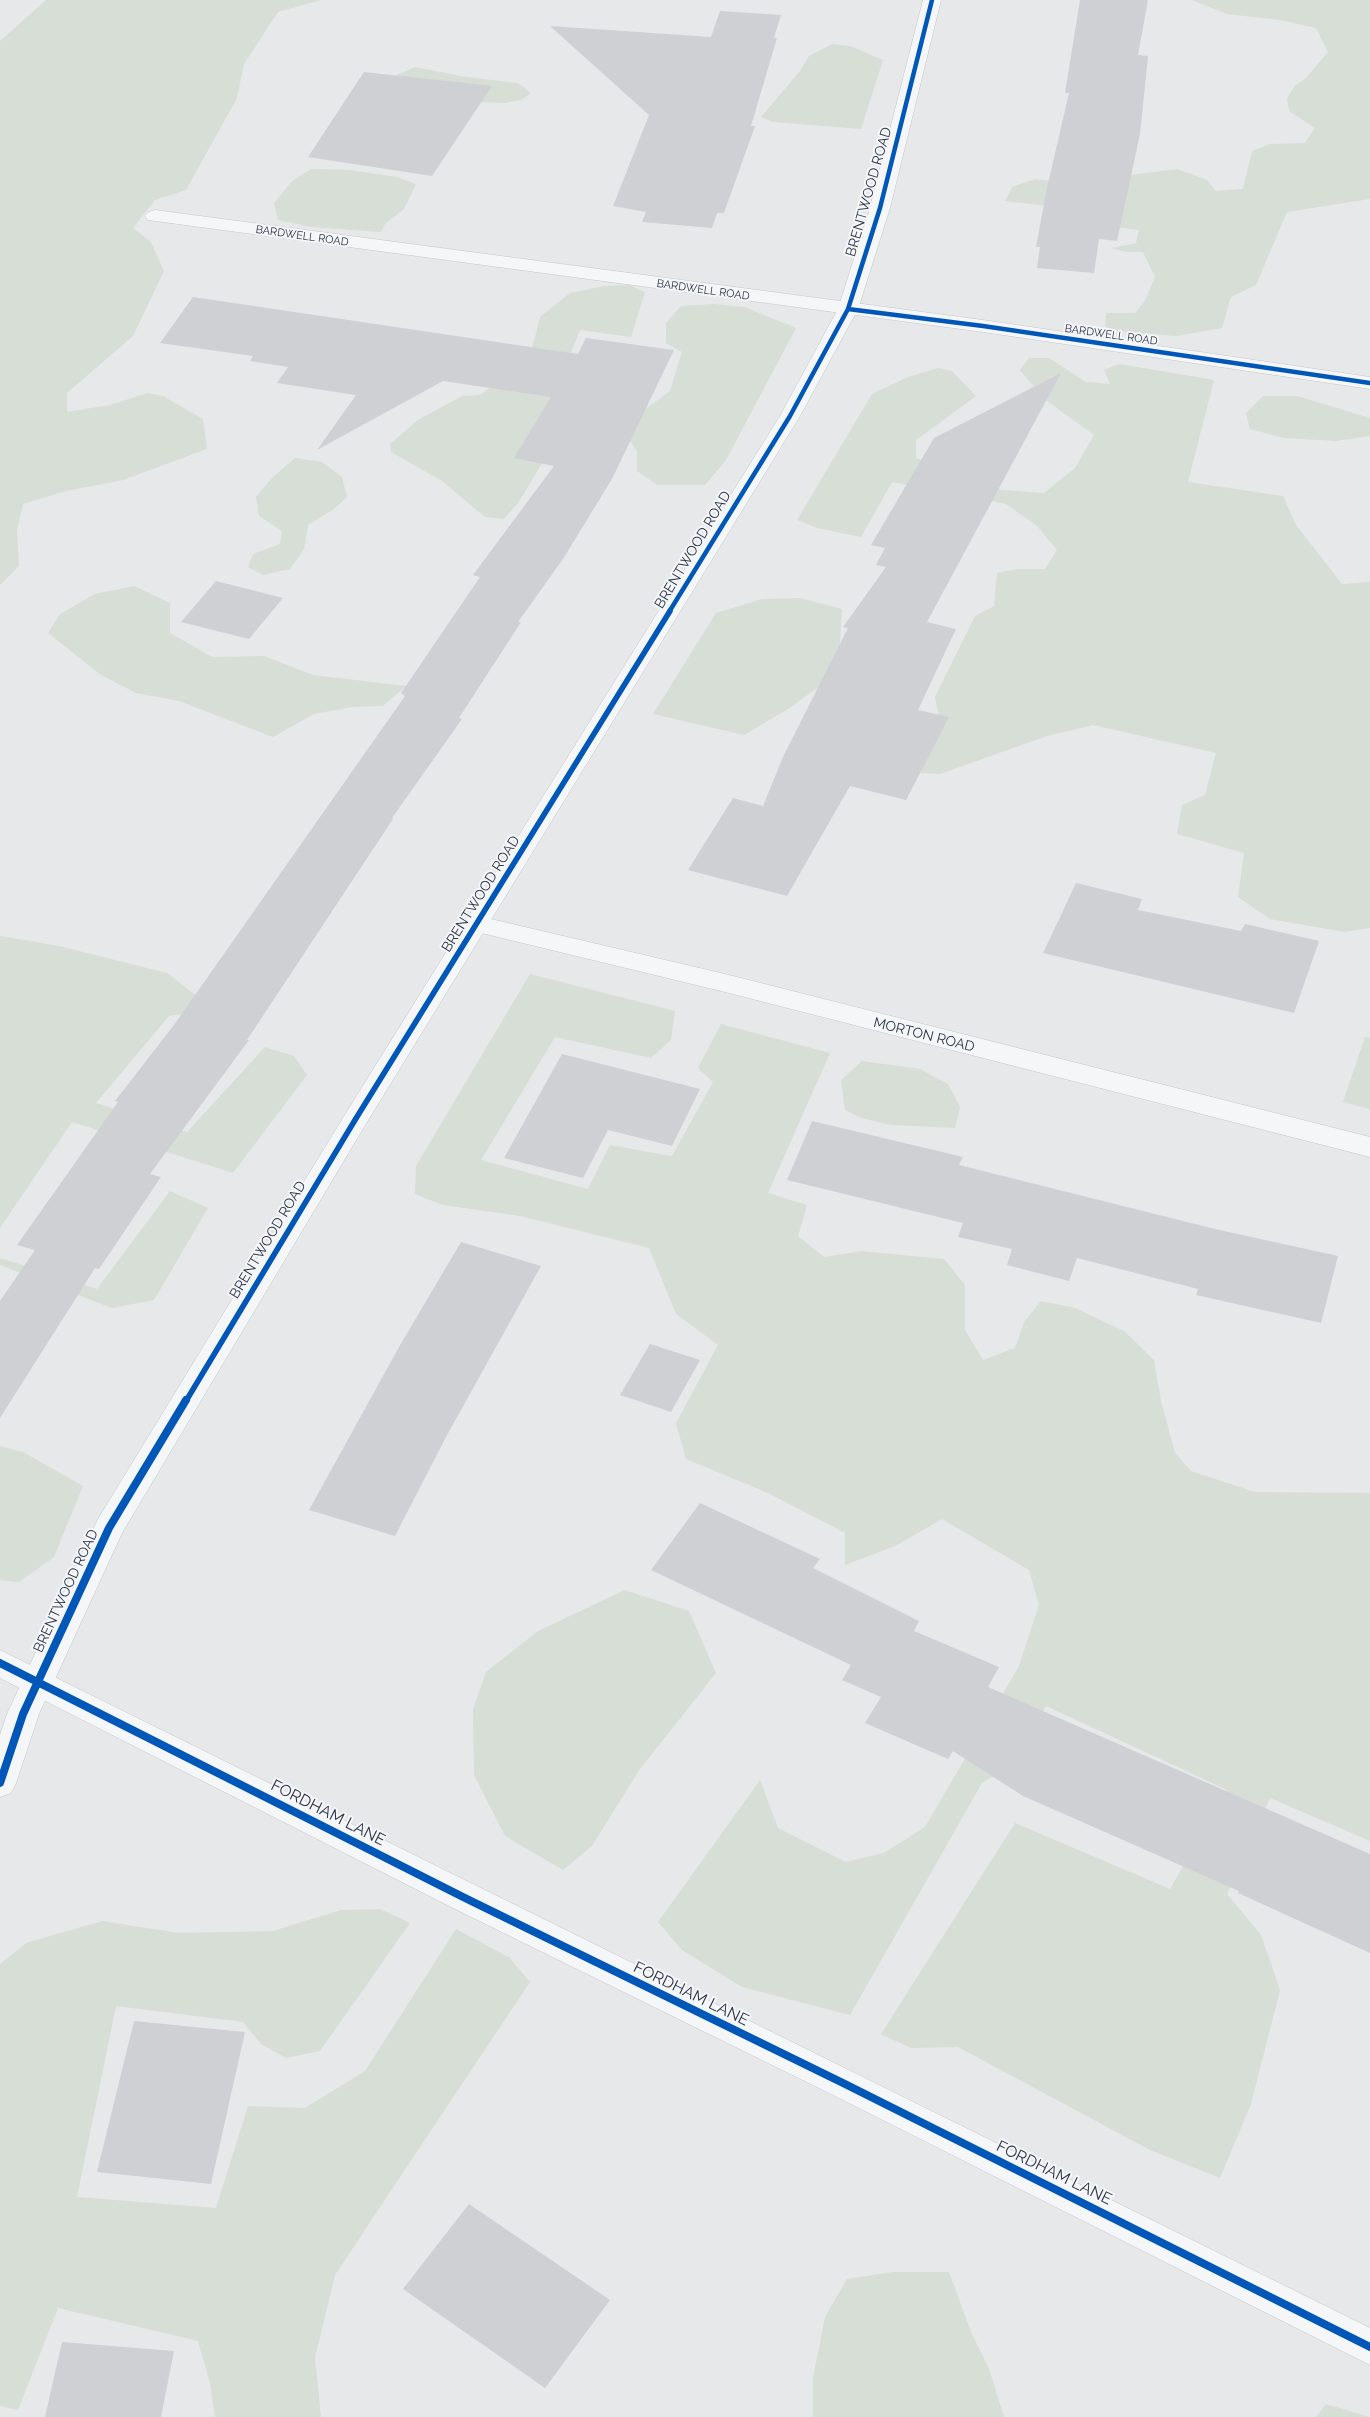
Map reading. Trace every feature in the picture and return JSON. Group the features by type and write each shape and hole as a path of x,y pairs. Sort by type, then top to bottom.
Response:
{"street":[{"name":"BRENTWOOD ROAD","path":"0,1782 23,1714 109,1528 355,1120 478,924 790,416 848,309 880,208 932,0"},
{"name":"BARDWELL ROAD","path":"155,216 992,327 1370,382"},
{"name":"MORTON ROAD","path":"478,924 743,988 1370,1147"},
{"name":"FORDHAM LANE","path":"0,1663 465,1898 852,2088 1370,2347"}],"shaded area":[{"path":"46,0 321,0 278,12 244,64 237,98 186,190 155,200 133,228 151,242 164,271 133,336 67,393 67,412 110,405 147,393 163,396 203,419 207,449 123,480 66,491 23,504 17,530 19,566 0,585 0,41"},
{"path":"1192,0 1370,0 1370,199 1287,212 1256,285 1231,297 1222,328 1176,336 1105,330 1106,313 1135,313 1145,301 1155,277 1143,252 1127,252 1111,248 1136,243 1139,230 1114,227 1114,214 1005,201 1012,187 1035,179 1068,183 1177,169 1207,180 1215,191 1243,189 1252,151 1270,144 1305,143 1315,128 1289,111 1287,98 1295,86 1307,77 1328,52 1316,28 1280,20 1227,14"},
{"path":"832,44 850,46 883,60 861,129 773,122 761,117 800,71 809,56"},
{"path":"416,67 466,77 518,83 531,93 521,100 505,103 446,101 392,77"},
{"path":"311,169 350,170 397,177 416,184 404,209 385,224 381,232 312,227 278,220 274,203 292,181"},
{"path":"629,285 645,292 631,337 580,330 553,398 643,411 670,391 682,352 666,343 666,323 681,306 714,304 744,307 796,328 726,460 705,485 657,485 637,471 637,451 629,439 564,427 518,503 504,519 485,517 442,481 391,452 390,444 418,420 462,396 480,395 511,372 531,353 540,317 570,293 604,286"},
{"path":"1029,358 1049,358 1086,382 1110,384 1104,370 1119,364 1214,380 1188,482 1283,496 1296,525 1342,584 1370,582 1370,928 1345,932 1270,919 1238,897 1244,853 1177,834 1182,805 1205,795 1216,753 1093,725 1047,736 940,774 919,773 941,726 935,697 975,616 994,606 997,573 1017,569 1045,569 1057,550 1037,526 1006,504 892,482 861,537 817,528 797,520 872,394 908,377 938,368 952,371 976,396 916,440 916,458 1002,490 1044,493 1075,468 1094,435 1043,398 1020,370"},
{"path":"1263,396 1297,396 1370,418 1370,436 1336,441 1284,438 1250,429 1246,413"},
{"path":"295,458 322,462 342,477 347,497 334,509 308,525 304,549 290,569 263,575 248,567 253,554 280,544 282,531 259,516 256,497 273,477"},
{"path":"134,586 170,603 170,633 212,657 264,656 313,675 406,686 383,706 352,707 314,714 273,737 179,701 136,693 101,675 48,633 60,614 95,594"},
{"path":"800,598 842,609 838,673 788,709 744,735 653,714 716,613 762,599"},
{"path":"0,936 59,946 167,973 214,1009 169,1016 96,1103 187,1132 265,1047 294,1056 307,1075 233,1173 72,1122 0,1228"},
{"path":"530,974 675,1011 671,1040 651,1058 555,1037 481,1160 588,1189 610,1145 672,1156 713,1082 698,1068 721,1024 830,1053 768,1193 807,1205 798,1236 824,1257 861,1251 944,1259 965,1285 965,1330 983,1360 1015,1348 1024,1322 1041,1301 1075,1308 1124,1331 1154,1360 1161,1401 1175,1453 1191,1471 1255,1492 1370,1493 1370,1841 1270,1798 1227,1894 1261,1935 1280,1990 1251,2104 1220,2178 1150,2150 958,2047 911,2048 881,2034 1015,1823 1170,1889 1227,1790 1046,1706 1013,1765 982,1783 850,2015 742,1987 682,1950 658,1922 760,1780 778,1828 846,1862 884,1853 925,1827 1019,1666 1039,1605 1029,1570 942,1519 895,1546 845,1565 845,1533 768,1493 686,1459 676,1423 718,1345 676,1314 649,1248 520,1216 443,1205 415,1194 416,1166"},
{"path":"1365,1037 1370,1038 1370,1109 1343,1102"},
{"path":"862,1061 920,1069 948,1084 960,1107 955,1128 891,1125 861,1118 845,1110 841,1080"},
{"path":"170,1191 208,1208 154,1300 112,1308 0,1265 0,1258 97,1289"},
{"path":"0,1446 23,1452 83,1486 54,1557 19,1582 0,1580"},
{"path":"625,1590 689,1611 716,1673 640,1769 592,1846 563,1870 505,1836 474,1775 473,1709 486,1672 538,1631"},
{"path":"380,1909 410,1923 320,2051 286,2058 261,2044 243,2022 116,2006 77,2197 216,2208 248,2106 305,2108 365,2071 456,1929 510,1958 530,1982 335,2275 315,2358 321,2417 215,2417 210,2383 198,2341 58,2308 18,2410 0,2406 0,1964 26,1943 102,1921 179,1933 273,1931 341,1910"},
{"path":"893,2272 949,2272 971,2332 989,2369 1004,2417 813,2417 813,2378 825,2317 847,2279"},
{"path":"1326,2404 1369,2417 1316,2417"}],"building":[{"path":"1080,0 1148,0 1138,55 1148,56 1140,134 1117,241 1099,239 1094,273 1037,268 1040,247 1036,247 1047,188 1069,93 1065,93"},
{"path":"720,11 781,15 774,38 777,38 751,126 755,126 724,213 717,213 712,228 642,222 646,212 613,206 649,115 550,26 711,37"},
{"path":"364,72 492,86 432,176 308,157"},
{"path":"193,297 578,354 586,338 674,350 612,479 563,559 518,622 521,622 459,718 462,719 392,818 247,1040 249,1040 150,1174 161,1177 99,1269 95,1268 0,1418 0,1301 35,1250 17,1245 118,1102 115,1101 174,1025 405,696 401,693 480,577 473,575 554,466 514,458 551,397 443,381 317,450 356,395 277,383 288,367 250,361 253,356 160,343"},
{"path":"1061,373 927,622 956,629 918,710 949,717 906,800 850,786 787,896 688,870 733,798 763,806 783,757 848,628 843,627 886,567 876,565 885,548 871,545 934,438"},
{"path":"216,581 283,598 249,639 181,622"},
{"path":"1076,883 1142,899 1138,910 1241,931 1245,924 1319,941 1294,1013 1043,953"},
{"path":"562,1054 700,1089 672,1146 608,1130 583,1178 504,1158"},
{"path":"812,1121 963,1157 959,1165 1215,1229 1338,1256 1321,1323 1196,1295 1198,1289 1077,1258 1069,1281 1007,1265 1012,1249 958,1237 963,1223 787,1180"},
{"path":"461,1242 541,1266 446,1437 395,1536 309,1510 399,1347"},
{"path":"650,1344 700,1360 671,1412 620,1395"},
{"path":"700,1503 820,1559 813,1568 919,1621 914,1631 999,1667 988,1687 1370,1854 1370,1953 1238,1893 1239,1891 1023,1796 953,1751 948,1759 865,1723 881,1697 842,1680 851,1665 651,1570"},
{"path":"134,2021 245,2032 211,2184 97,2172"},
{"path":"469,2204 610,2300 545,2388 403,2289"},
{"path":"62,2342 174,2351 161,2417 45,2417"}],"cycle path":[{"path":"0,1783 23,1714 109,1528 355,1120 790,416 848,309 880,208 932,0"},
{"path":"848,309 983,326 1370,383"},
{"path":"0,1663 465,1898 843,2083 1370,2347"}]}
